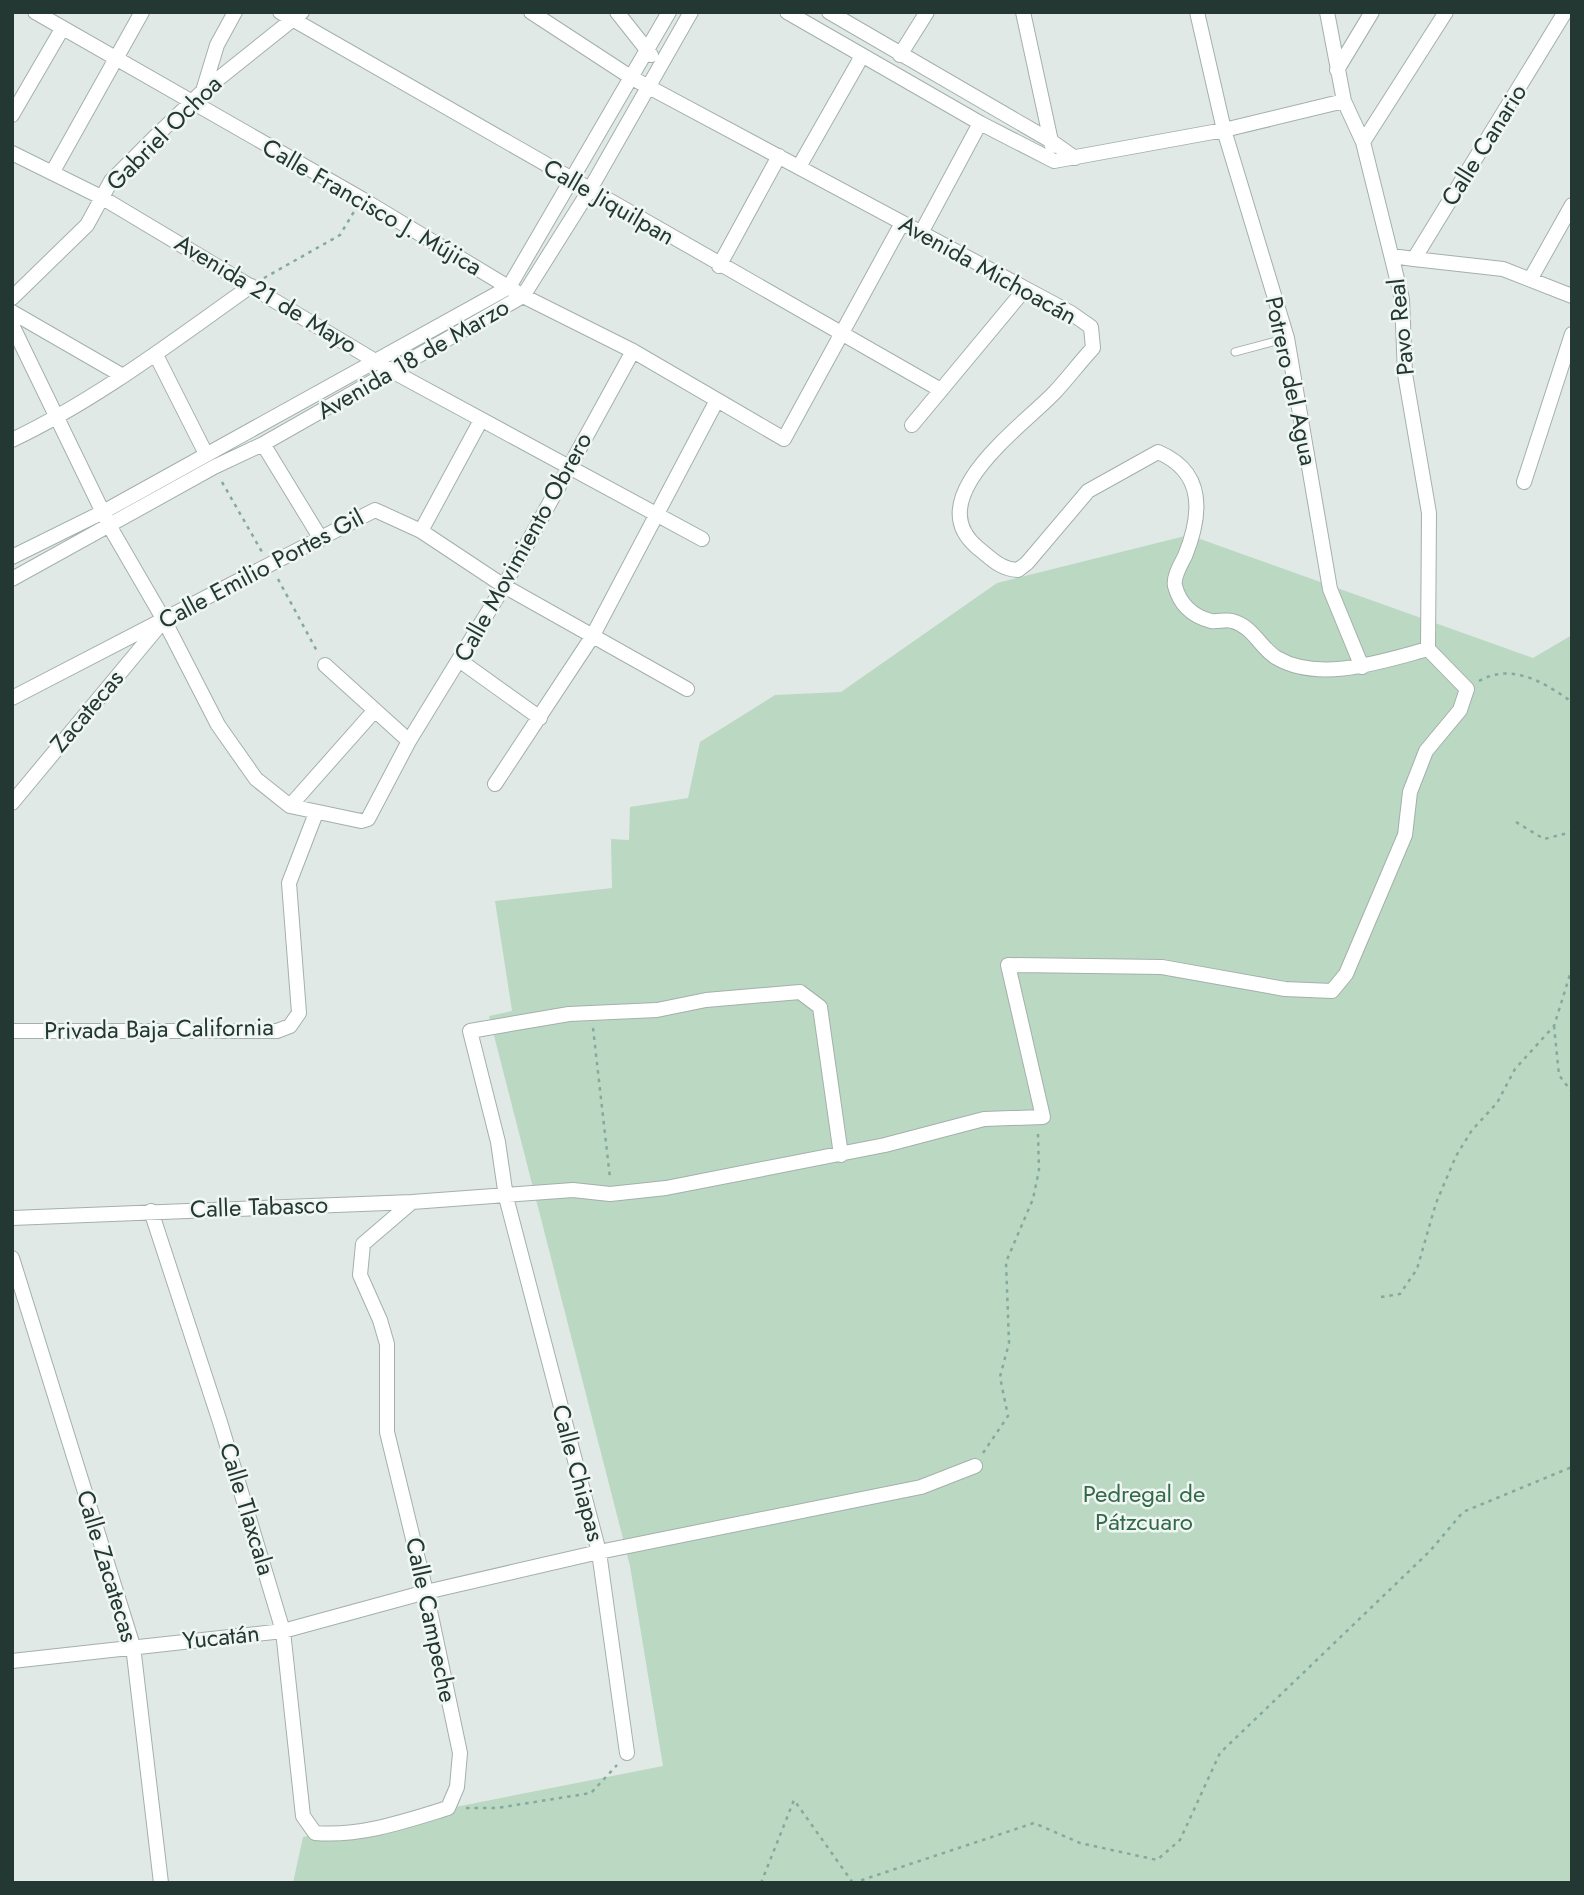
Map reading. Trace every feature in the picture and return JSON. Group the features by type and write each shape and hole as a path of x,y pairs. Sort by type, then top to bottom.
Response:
{"street":[{"name":"Calle Francisco J. Mújica","path":"35,12 191,104 362,199 523,296 634,351 716,402 784,439 842,333"},
{"path":"52,173 142,12"},
{"path":"203,91 217,45 235,12"},
{"path":"617,12 659,66"},
{"name":"Avenida 18 de Marzo","path":"12,557 103,512 509,288 669,12"},
{"name":"Avenida 18 de Marzo","path":"12,579 214,467 263,444 523,296 589,191 691,12"},
{"path":"787,12 980,123 1054,161 1224,130 1344,101"},
{"path":"828,12 1051,141 1075,158"},
{"path":"900,55 927,12"},
{"path":"1023,12 1054,161"},
{"name":"Potrero del Agua","path":"1197,12 1224,130 1287,338 1330,589 1362,667"},
{"name":"Pavo Real","path":"1327,12 1344,101 1363,142 1402,299 1405,374 1429,513 1428,649"},
{"path":"1337,70 1373,12"},
{"path":"1363,142 1446,12"},
{"name":"Calle Canario","path":"1414,259 1566,12"},
{"name":"Avenida Michoacán","path":"537,14 632,78 800,166 1091,327 1093,348 1055,392 984,459 961,497 962,518 968,540 1004,569 1018,570 1027,563 1088,491 1158,452 1177,460 1188,475 1198,509 1192,538 1174,582 1179,598 1190,613 1212,621 1233,621 1259,638 1273,657 1296,668 1362,667"},
{"name":"Gabriel Ochoa","path":"12,298 87,225 111,181 203,91 292,15"},
{"name":"Calle Jiquilpan","path":"292,15 589,191 939,389"},
{"path":"12,115 62,29"},
{"path":"800,166 862,56"},
{"path":"920,89 930,73"},
{"path":"921,233 980,123"},
{"name":"Avenida 21 de Mayo","path":"12,153 101,197 392,371 702,539"},
{"path":"719,266 779,156"},
{"path":"1531,278 1572,205"},
{"path":"842,333 902,223"},
{"path":"1392,256 1503,269 1572,296"},
{"path":"12,440 55,419 156,355 251,286"},
{"path":"912,425 939,389 1025,289"},
{"path":"12,312 123,376"},
{"path":"12,325 55,419 110,527 164,620 218,725 256,779 290,806 316,813"},
{"path":"1524,482 1572,334"},
{"name":"Calle Movimiento Obrero","path":"316,813 354,820 368,819 409,741 504,586 634,351"},
{"path":"156,355 206,454"},
{"path":"495,785 592,637 716,402"},
{"path":"274,417 282,433"},
{"path":"421,531 481,419"},
{"path":"263,444 321,539"},
{"name":"Calle Emilio Portes Gil","path":"12,698 321,539 364,513 375,510 421,531 504,586 687,689"},
{"name":"Zacatecas","path":"12,803 164,620"},
{"path":"1043,1117 1007,965 1162,967 1285,989 1332,991 1346,974 1405,835 1410,792 1426,751 1460,710 1467,689 1428,649 1362,667"},
{"path":"459,660 540,718"},
{"path":"325,665 409,741"},
{"path":"290,806 375,710"},
{"name":"Privada Baja California","path":"12,1031 277,1031 290,1026 299,1013 289,883 316,813"},
{"path":"592,1014 800,992 820,1007 841,1155"},
{"name":"Calle Chiapas","path":"592,1014 569,1014 470,1031 498,1142 506,1197 599,1552 627,1753"},
{"name":"Calle Tabasco","path":"12,1218 412,1202 573,1190 610,1194 666,1188 841,1155 984,1119 1043,1117"},
{"name":"Calle Campeche","path":"412,1202 363,1244 359,1259 360,1275 380,1320 387,1344 387,1432 426,1592 460,1753 457,1787 448,1808"},
{"name":"Calle Tlaxcala","path":"151,1211 220,1422 283,1630 303,1816 315,1833 332,1835 398,1824 448,1808"},
{"name":"Calle Zacatecas","path":"12,1258 133,1646 161,1883"},
{"name":"Yucatán","path":"12,1661 283,1630 426,1592 599,1552 922,1487 975,1466"}],"lane":[{"path":"1235,352 1287,338"}],"path":[{"path":"251,286 340,235 362,199"},
{"path":"1467,689 1485,678 1509,673 1541,680 1572,702"},
{"path":"1516,822 1544,839 1572,832"},
{"path":"1572,968 1554,1026 1559,1075 1572,1092"},
{"path":"592,1014 610,1194"},
{"path":"1381,1297 1400,1294 1417,1269 1436,1203 1456,1156 1472,1130 1497,1103 1516,1069 1554,1026"},
{"path":"975,1466 1008,1416 1000,1377 1009,1343 1006,1262 1033,1199 1040,1170 1036,1141 1043,1117"},
{"path":"761,1883 794,1800 853,1883 1034,1823 1080,1843 1157,1860 1180,1840 1220,1753 1430,1552 1463,1513 1572,1466"},
{"path":"448,1808 497,1808 591,1793 627,1753"}],"green space":[{"name":"Pedregal de Pátzcuaro","path":"1189,535 1533,658 1572,635 1572,1883 293,1883 303,1837 663,1766 630,1566 489,1016 512,1011 495,901 612,888 611,839 629,840 630,807 688,798 700,742 775,695 841,692 997,583"}]}
